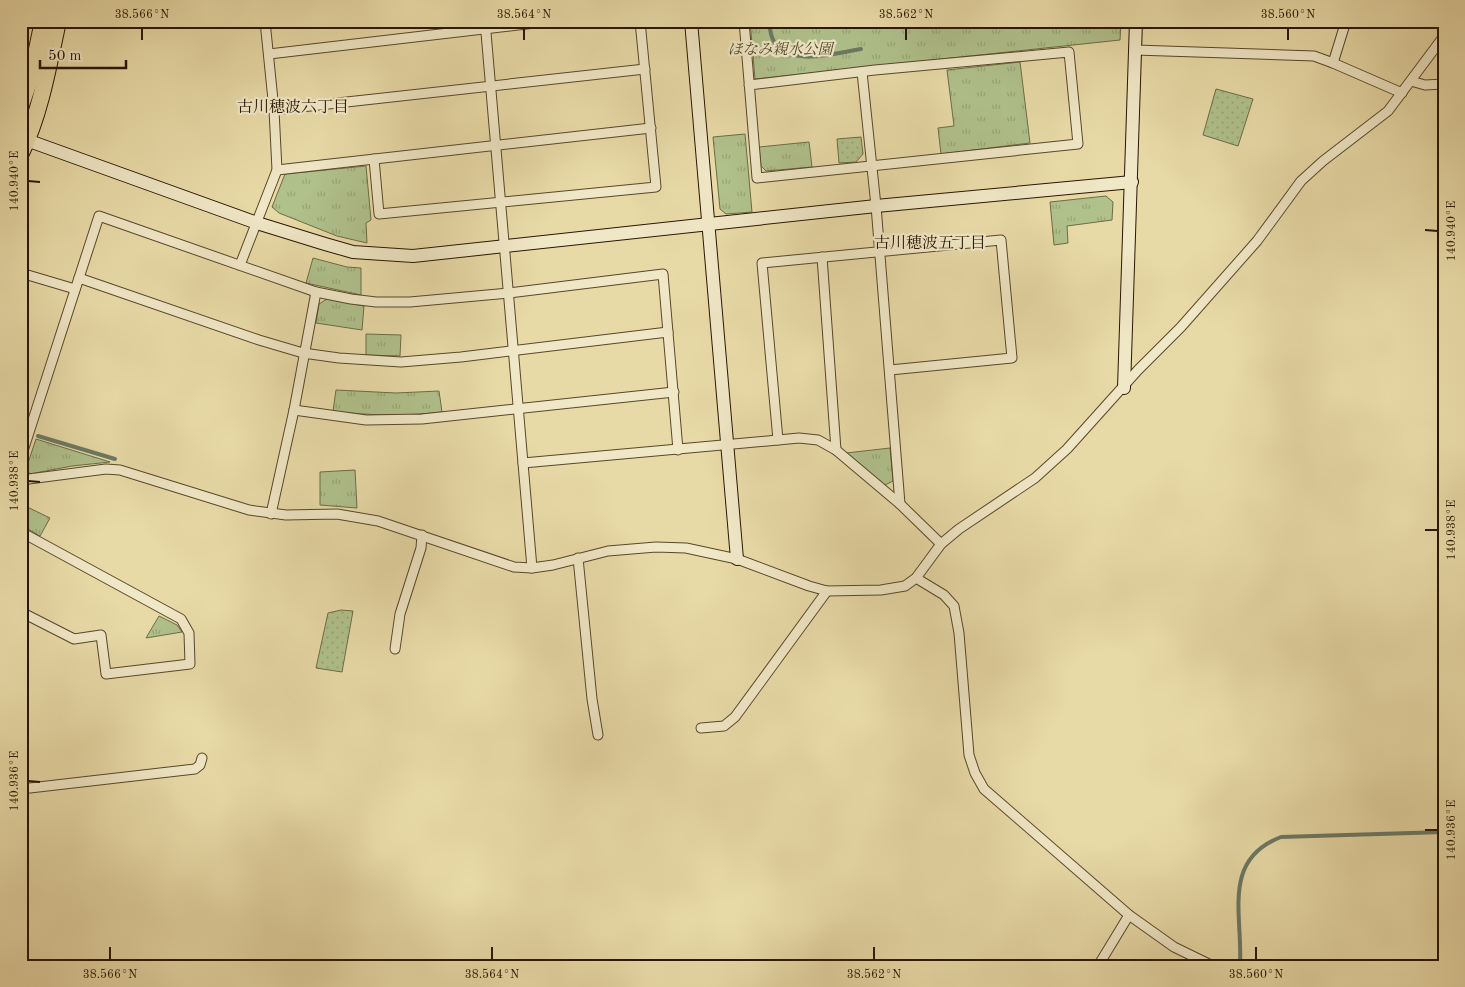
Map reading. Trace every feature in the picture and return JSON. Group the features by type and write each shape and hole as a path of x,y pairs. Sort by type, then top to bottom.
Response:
{"highway":[{"path":"21,105 32,73 43,21"},
{"path":"23,144 47,72 58,21"}],"street":[{"path":"240,265 277,170 274,110 265,21"},
{"path":"269,54 486,25 552,21"},
{"path":"374,159 379,214 656,187 640,21"},
{"path":"691,21 738,559"},
{"path":"744,21 749,85 757,178 1078,144 1069,52 749,85"},
{"path":"1124,388 1136,21"},
{"path":"1334,63 1346,21"},
{"path":"486,25 532,568"},
{"path":"21,480 106,469 120,470 249,510 286,515 337,514 378,521 514,567 532,568 553,565 608,550 656,547 702,550 738,559 809,586 827,590 895,589 905,586 916,578 941,544 970,521 1045,471 1124,388 1257,241 1301,181 1323,161 1388,111 1444,36"},
{"path":"1135,50 1314,56 1402,93"},
{"path":"274,110 645,69"},
{"path":"862,72 876,206 900,504"},
{"path":"1411,81 1424,85 1444,84"},
{"path":"277,170 651,128"},
{"path":"23,144 257,223 344,249 382,255 413,256 876,206 1132,182"},
{"path":"21,457 99,216 316,292 359,300 410,302 509,293 663,274 678,450"},
{"path":"778,440 762,263 1001,240 1012,358 890,370"},
{"path":"822,257 836,450"},
{"path":"21,273 75,290"},
{"path":"79,278 259,340 304,353 339,358 401,362 668,332"},
{"path":"270,514 294,410 316,292"},
{"path":"294,410 366,420 422,419 674,392"},
{"path":"524,462 799,438 818,440 836,450 900,504 941,544"},
{"path":"21,532 181,619 189,633 190,664 106,674 101,635 74,639 21,612"},
{"path":"395,649 400,614 421,548 422,535"},
{"path":"578,558 592,699 598,735"},
{"path":"916,578 944,595 954,606 959,633 969,755 975,773 984,789 1129,915 1174,946 1213,966"},
{"path":"701,728 724,726 735,717 827,590"},
{"path":"21,789 195,769 200,765 202,758"},
{"path":"1098,966 1129,915"},
{"path":"21,953 22,966"}],"green space":[{"name":"ほなみ親水公園","path":"750,21 1121,21 1120,40 755,79"},
{"path":"1020,62 1030,143 941,154 938,128 954,126 947,70"},
{"path":"1216,89 1253,99 1238,146 1203,135"},
{"path":"745,134 752,212 726,214 720,209 713,137"},
{"path":"861,137 863,154 856,162 839,163 837,139"},
{"path":"809,142 812,167 766,171 761,166 759,147"},
{"path":"366,166 371,220 366,223 367,243 337,236 279,213 272,207 285,174"},
{"path":"1106,196 1113,202 1112,220 1067,226 1068,243 1054,245 1050,202"},
{"path":"313,258 347,267 361,268 361,295 306,283"},
{"path":"327,299 364,306 362,330 316,323 319,304"},
{"path":"366,334 401,335 400,356 366,355"},
{"path":"336,390 396,393 439,391 442,412 388,415 333,411"},
{"path":"36,439 110,462 72,466 30,474 26,469"},
{"path":"890,448 893,481 883,486 846,453"},
{"path":"355,470 357,508 320,505 320,472"},
{"path":"21,504 50,518 40,536 21,525"},
{"path":"341,610 353,611 342,672 316,668 328,613"},
{"path":"159,616 177,625 182,632 146,638"}],"waterway":[{"path":"769,21 771,35 778,47 795,55 806,57 829,55 861,49"},
{"path":"38,436 115,459"},
{"path":"1240,966 1238,909 1242,874 1250,860 1262,847 1281,837 1444,832"}],"district":[{"name":"古川穂波六丁目","path":"293,106"},
{"name":"古川穂波五丁目","path":"930,242"}]}
